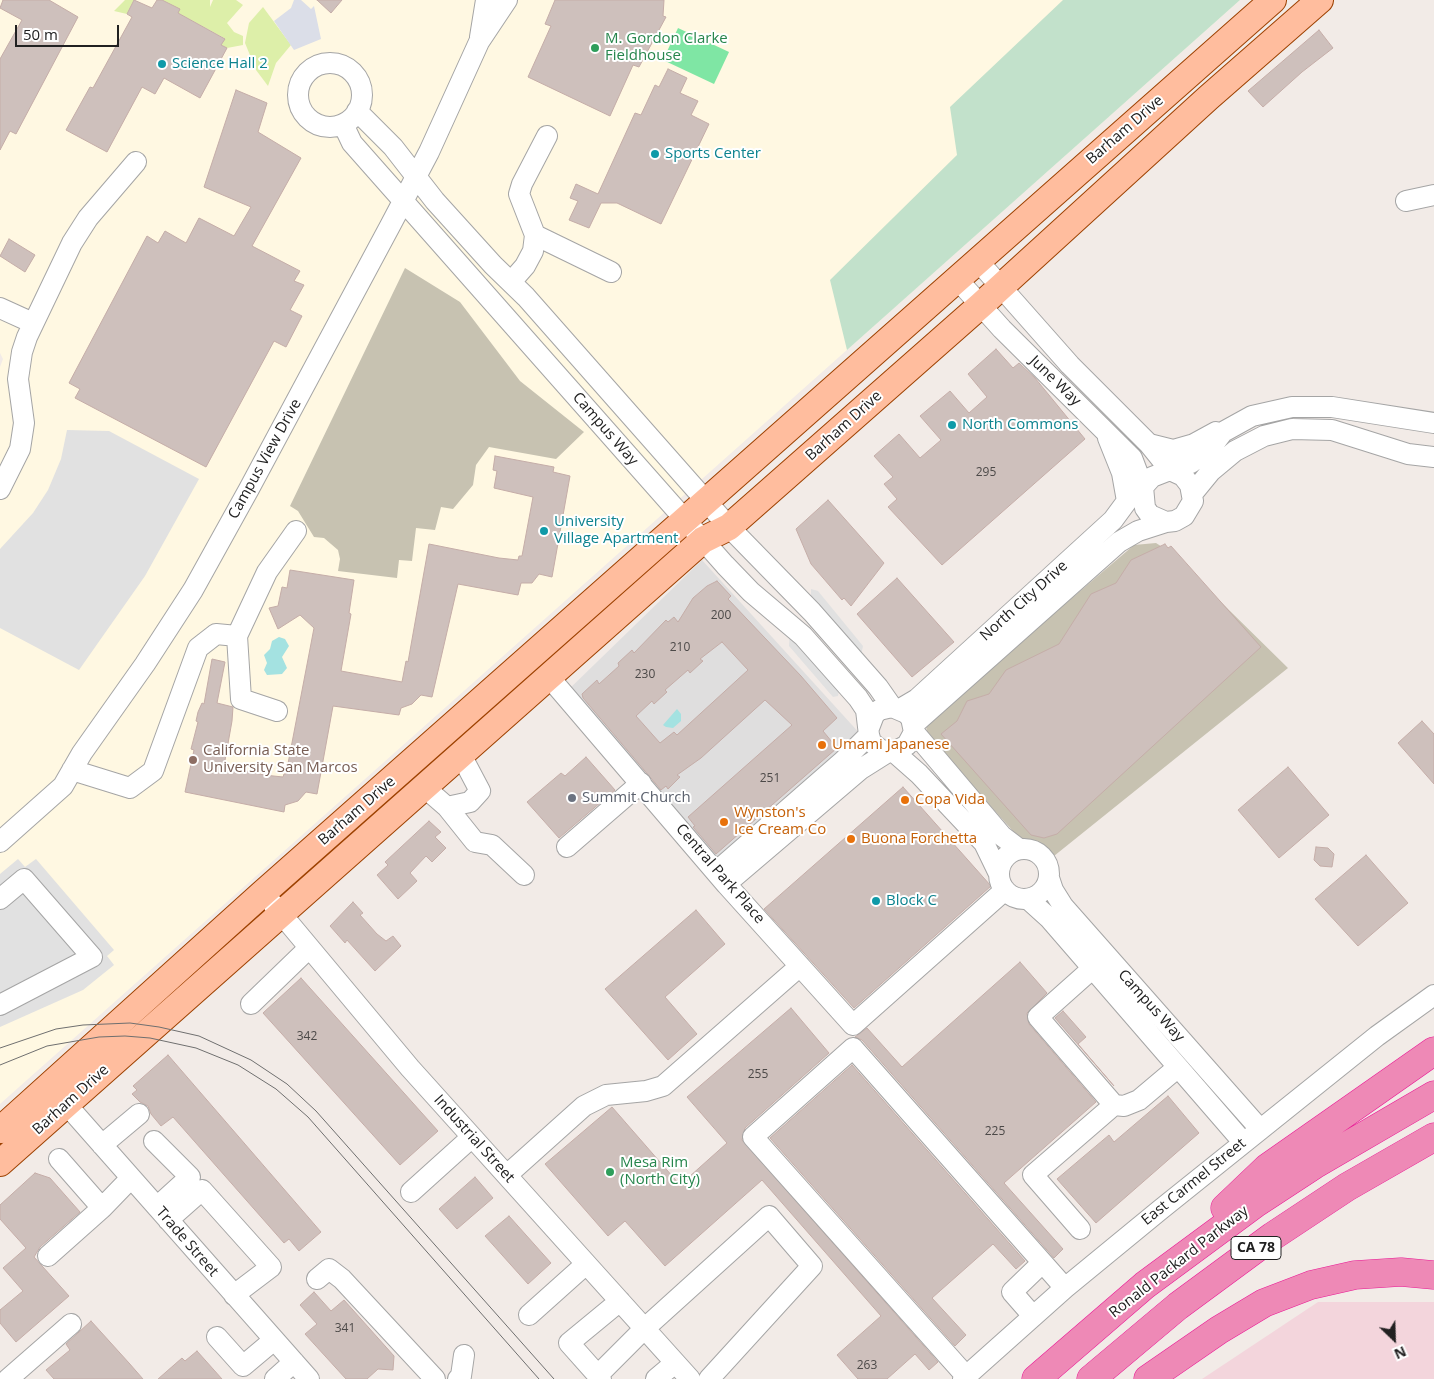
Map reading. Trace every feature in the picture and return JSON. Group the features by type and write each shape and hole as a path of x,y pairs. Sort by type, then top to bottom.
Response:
{"highway":[{"path":"1145,1285 1267,1168 1434,1050"},
{"name":"Ronald Packard Parkway","path":"1036,1379 1145,1285 1256,1203 1347,1145 1434,1095"},
{"name":"CA 78","path":"1092,1379 1178,1306 1272,1236 1347,1187 1434,1136"},
{"path":"1148,1379 1219,1330 1264,1303 1311,1285 1355,1275 1401,1272 1434,1275"}],"main road":[{"name":"Barham Drive","path":"957,279 1273,0"},
{"name":"Barham Drive","path":"703,540 729,528 981,305 1320,0"},
{"path":"706,501 957,279"},
{"name":"Barham Drive","path":"0,1130 263,893 706,501"},
{"path":"555,672 703,540"},
{"name":"Barham Drive","path":"0,1163 555,672"}],"street":[{"name":"Campus View Drive","path":"479,42 486,0"},
{"name":"Campus View Drive","path":"0,842 63,786 82,753 145,664 192,590 254,481 416,177 479,42 507,0"},
{"name":"Campus Way","path":"869,732 866,710 858,698 803,636 751,592 703,540 352,143 350,118 393,147 437,203 526,297 729,528 812,612 896,708 911,718 914,729 1002,836 1019,849 1028,849 1042,856 1049,870 1049,878 1053,890 1063,906 1260,1129"},
{"path":"510,282 525,266 532,251 535,235 519,194 522,184 547,136"},
{"path":"0,490 20,449 24,423 18,373 22,352 33,323 72,243 88,218 136,162"},
{"path":"1406,201 1434,195"},
{"path":"535,235 611,272"},
{"name":"June Way","path":"978,261 1070,366 1148,444 1170,470"},
{"name":"June Way","path":"957,279 1048,384 1103,427 1132,458 1143,487"},
{"path":"0,308 33,323"},
{"path":"1048,384 1070,366"},
{"name":"North City Drive","path":"896,708 917,699 1113,520 1127,501 1152,477 1191,463 1210,449 1223,432 1252,416 1292,406 1332,407 1434,423"},
{"path":"1103,427 1122,473 1127,501"},
{"name":"North City Drive","path":"914,729 1119,542 1138,531 1175,521 1184,516 1193,501 1193,493 1211,470 1235,451 1264,436 1294,429 1332,430 1408,454 1434,457"},
{"path":"1148,444 1172,450 1194,444 1214,432 1223,432"},
{"path":"1170,470 1183,476 1193,493"},
{"path":"1143,487 1145,508 1150,515 1166,522"},
{"path":"277,711 241,699 237,636 267,572 296,531"},
{"path":"72,770 130,788 153,771 198,648 216,634 237,636"},
{"name":"Central Park Place","path":"555,672 641,784 853,1025 1002,882"},
{"path":"722,878 843,761 869,732 874,715 879,710 896,708"},
{"path":"722,878 858,771 907,745 914,729"},
{"path":"869,732 876,746 891,752 919,774 984,843 1002,882"},
{"path":"447,807 470,802 480,791 460,755"},
{"path":"568,847 641,784"},
{"path":"424,787 447,807 475,842 492,844 524,875"},
{"path":"1002,882 1004,858 1019,849"},
{"path":"1028,898 1042,892 1049,878"},
{"path":"0,899 24,879 92,957 0,1005"},
{"name":"Campus Way","path":"1002,882 1012,896 1028,898 1050,918 1086,973 1177,1068 1243,1142"},
{"name":"Industrial Street","path":"263,893 410,1068 690,1379"},
{"path":"1099,946 1098,959 1086,973 1038,1017 1114,1105 1124,1106 1139,1100 1177,1068"},
{"path":"252,1004 309,948"},
{"path":"507,1175 584,1106 606,1095 646,1091 663,1086 800,966"},
{"name":"East Carmel Street","path":"965,1377 1065,1288 1243,1142 1377,1036 1434,995"},
{"path":"965,1377 753,1137 853,1048 1065,1288"},
{"name":"Trade Street","path":"66,1104 309,1379"},
{"path":"1080,1229 1034,1175 1114,1105"},
{"path":"102,1145 139,1114"},
{"path":"410,1192 472,1137"},
{"path":"154,1142 190,1177 162,1213"},
{"path":"59,1159 102,1208"},
{"path":"48,1256 102,1208 131,1178"},
{"path":"162,1213 202,1190 271,1266 234,1295"},
{"path":"620,1301 569,1343 599,1377 644,1329 769,1216 812,1266 709,1379"},
{"path":"1033,1316 1012,1292 1042,1263"},
{"path":"529,1315 586,1264"},
{"path":"317,1279 329,1269 342,1279 436,1379"},
{"path":"8,1379 71,1324"},
{"path":"217,1336 243,1366 274,1340"},
{"path":"458,1379 461,1376 464,1355"},
{"path":"274,1379 294,1362"},
{"path":"656,1379 675,1363"}],"shaded area":[{"name":"California State University San Marcos","path":"0,0 1240,0 0,1104 0,367 3,359 0,353"},
{"path":"294,0 301,0 311,9 314,6 321,39 294,50 274,21 291,8"},
{"path":"405,268 460,302 520,381 584,432 556,459 489,447 476,465 473,485 453,509 441,507 435,530 416,528 412,561 399,560 397,578 338,571 340,559 338,550 324,538 314,537 298,511 290,506"},
{"path":"67,430 109,431 199,479 145,576 79,670 0,628 0,549 33,513 48,490 61,459"},
{"path":"1156,543 1170,552 1288,668 1054,856 1042,846 1022,841 927,736 926,723 1134,545"},
{"path":"702,560 862,736 713,867 564,694"},
{"path":"811,589 818,591 863,646 860,660 811,602"},
{"path":"790,629 840,685 838,696 833,697 789,646"},
{"path":"18,859 25,867 36,859 114,950 107,956 114,965 83,990 0,1027 0,874"},
{"path":"1318,1302 1434,1302 1434,1379 1202,1379"}],"green space":[{"path":"125,0 134,0 127,14 114,11"},
{"path":"162,0 210,0 210,7 213,0 236,0 243,5 227,23 234,32 243,36 243,45 227,48 221,45 224,38 178,13 179,9"},
{"path":"1063,0 1240,0 847,350 830,280 957,155 950,107"},
{"path":"263,7 291,45 276,63 268,86 256,70 245,43 249,23"},
{"path":"678,28 729,52 714,84 663,60"}],"water":[{"path":"279,637 285,639 289,646 282,657 287,668 282,674 267,675 264,670 267,663 264,655 270,649 272,641"},
{"path":"677,709 681,714 681,721 673,728 663,725"}],"building":[{"path":"3,0 49,0 78,17 16,134 10,131 0,150 0,59 22,20 0,8"},
{"name":"Science Hall 2","path":"134,0 152,8 157,0 162,0 180,9 178,13 225,39 221,45 227,48 200,98 164,78 155,94 142,87 107,152 66,130 90,87 93,88 132,17 127,14"},
{"path":"317,0 342,0 331,13"},
{"name":"M. Gordon Clarke Fieldhouse","path":"555,0 664,0 663,16 666,17 639,67 633,65 610,116 528,77 551,26 545,24"},
{"path":"1319,30 1333,48 1302,72 1263,107 1248,91"},
{"name":"Sports Center","path":"668,69 687,78 680,93 698,101 691,115 709,124 661,224 617,203 601,203 589,228 569,220 578,201 570,198 576,184 598,194 635,113 641,115 655,85 659,87"},
{"path":"236,90 267,103 258,132 301,158 252,246 300,271 294,281 304,285 290,310 302,316 286,347 274,341 206,467 75,398 80,389 69,383 147,236 158,243 165,231 186,243 199,218 234,236 251,207 204,187"},
{"path":"9,239 35,255 25,272 0,256"},
{"path":"996,349 1013,368 1019,363 1035,378 1085,439 942,565 888,507 897,499 884,484 893,477 874,456 899,434 920,458 941,440 920,416 950,391 969,413 987,397 968,374"},
{"path":"495,456 554,467 553,472 570,476 552,577 539,574 532,583 521,583 518,595 458,584 432,697 421,695 412,704 401,708 399,715 333,706 317,794 306,792 298,801 285,805 284,812 185,792 194,750 191,749 198,722 196,721 202,703 204,704 212,659 225,662 217,703 233,707 224,766 264,775 283,777 286,774 314,628 300,615 278,629 269,608 278,606 282,587 287,588 290,570 354,580 349,613 351,614 341,671 402,682 406,661 408,662 429,544 499,558 518,560 519,556 522,556 533,497 494,488 497,471 493,470"},
{"path":"828,500 884,563 851,606 844,598 842,600 811,564 796,529"},
{"path":"1165,544 1168,548 1171,546 1261,647 1057,834 1044,838 1031,835 941,734 957,721 967,701 989,694 1006,670 1059,644 1091,594 1116,583 1131,560"},
{"path":"897,578 954,642 912,677 857,614"},
{"path":"717,581 731,596 728,599 801,676 837,718 823,731 837,748 716,854 693,827 695,826 688,817 792,725 765,700 701,758 677,775 680,777 668,789 666,786 661,790 583,698 582,694 597,680 599,684 619,666 618,663 632,650 634,653 666,620 668,622 674,617 678,622 693,598 707,586","holes":["722,642 748,670 677,735 674,732 660,743 636,716 652,701 654,704 667,692 665,690 688,670 690,673 703,661 700,659"]},
{"path":"1422,721 1434,734 1434,784 1398,743"},
{"name":"Summit Church","path":"586,757 615,790 559,838 527,802 561,773 565,776"},
{"path":"1288,767 1329,815 1279,858 1238,810"},
{"name":"Block C","path":"903,787 991,886 854,1008 764,909"},
{"path":"429,821 441,832 435,837 446,848 432,862 426,856 410,873 417,881 398,899 377,875 388,865 385,862"},
{"path":"1316,847 1328,848 1334,854 1332,867 1320,866 1314,860"},
{"path":"1366,855 1408,903 1358,946 1315,899"},
{"path":"353,902 363,913 360,915 377,934 386,941 393,936 401,946 375,971 347,940 345,943 330,926"},
{"path":"696,910 725,944 665,997 697,1034 668,1060 605,989"},
{"path":"1020,962 1047,993 1027,1013 1029,1024 1096,1102 1004,1183 1063,1249 1054,1258 862,1040 855,1037 867,1028 902,1067"},
{"path":"301,978 438,1131 400,1165 263,1013"},
{"path":"791,1008 829,1053 745,1128 742,1140 938,1362 929,1370 915,1354 887,1379 858,1379 837,1355 881,1316 762,1180 665,1266 625,1221 608,1236 545,1164 612,1107 680,1185 727,1143 687,1097"},
{"path":"1063,1011 1086,1037 1078,1044 1114,1086 1055,1018"},
{"path":"168,1055 321,1232 299,1251 289,1239 284,1243 173,1117 161,1126 151,1114 148,1106 140,1102 132,1094 137,1090 133,1086"},
{"path":"852,1065 1025,1261 1016,1269 993,1244 932,1298 966,1335 955,1346 770,1138"},
{"path":"1168,1096 1199,1133 1096,1223 1057,1179 1109,1135 1114,1142"},
{"path":"35,1173 50,1178 80,1212 40,1247 34,1257 69,1296 16,1342 0,1323 0,1310 23,1291 3,1268 26,1248 0,1219 0,1205"},
{"path":"475,1177 493,1198 457,1229 439,1209"},
{"path":"509,1216 551,1263 528,1284 485,1236"},
{"path":"314,1292 331,1311 344,1300 394,1356 393,1370 378,1369 367,1379 346,1379 305,1334 317,1324 300,1305"},
{"path":"91,1321 143,1379 54,1379 46,1370 70,1350 66,1344"},
{"path":"197,1351 222,1379 158,1379 182,1358 185,1361"}],"tram line":[{"path":"0,1048 56,1029 83,1025 130,1023 199,1036 251,1060 287,1084 316,1111 554,1379"},
{"path":"0,1065 47,1046 99,1037 125,1036 150,1038 196,1048 238,1065 276,1089 308,1117 539,1379"}],"place":[{"name":"M. Gordon Clarke Fieldhouse","path":"595,48"},
{"name":"Science Hall 2","path":"162,64"},
{"name":"Sports Center","path":"655,154"},
{"name":"North Commons","path":"952,425"},
{"name":"University Village Apartment","path":"544,531"},
{"name":"Umami Japanese","path":"822,745"},
{"name":"California State University San Marcos","path":"193,760"},
{"name":"Summit Church","path":"572,798"},
{"name":"Copa Vida","path":"905,800"},
{"name":"Wynston's Ice Cream Co","path":"724,822"},
{"name":"Buona Forchetta","path":"851,839"},
{"name":"Block C","path":"876,901"},
{"name":"Mesa Rim (North City)","path":"610,1172"}]}
